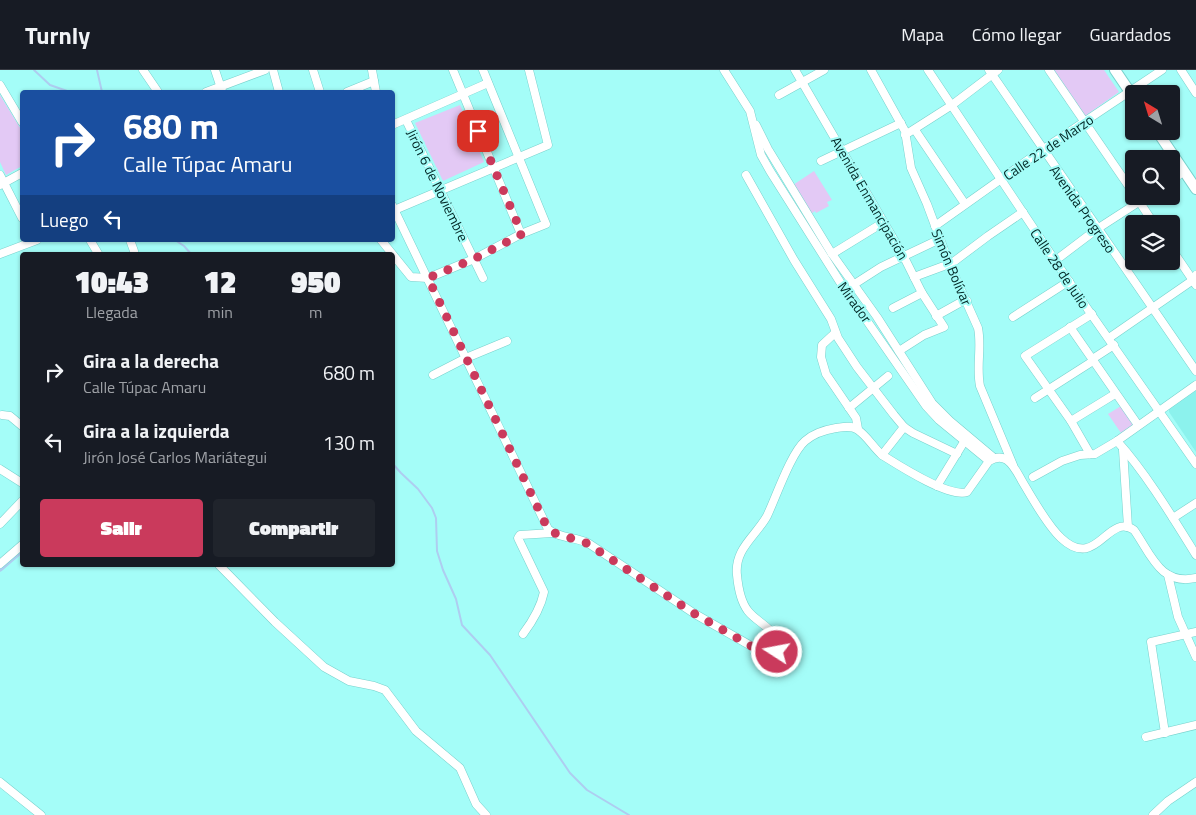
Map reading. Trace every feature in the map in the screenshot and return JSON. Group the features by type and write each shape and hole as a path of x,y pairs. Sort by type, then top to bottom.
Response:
{"main road":[{"path":"1115,70 1125,85"},
{"path":"1163,140 1196,189"}],"street":[{"path":"139,70 144,70 157,90"},
{"path":"215,70 221,90 265,70"},
{"path":"273,70 278,90"},
{"path":"313,70 319,90"},
{"path":"372,70 376,90"},
{"path":"452,70 522,234"},
{"path":"395,257 411,277 428,278 474,259 546,224 483,70"},
{"path":"395,207 548,144 529,70"},
{"name":"Mirador","path":"724,70 832,254 936,407 966,438 992,460 1006,460 1014,468"},
{"name":"Avenida Enmancipación","path":"795,70 904,257 922,293 944,327 924,335 899,351"},
{"path":"779,95 824,70"},
{"name":"Simón Bolívar","path":"871,70 901,123 911,168 949,263 978,328 980,339 978,372 980,386 1014,468 1055,532 1069,544 1082,549 1091,548 1115,529 1123,526 1128,527"},
{"name":"Calle 28 de Julio","path":"928,70 1069,281 1196,464"},
{"path":"1049,70 1125,181"},
{"name":"Calle 22 de Marzo","path":"1144,85 1162,70"},
{"path":"1181,70 1196,93"},
{"path":"905,135 952,104 993,71"},
{"name":"Avenida Progreso","path":"993,71 1042,150 1196,371"},
{"path":"352,90 374,81"},
{"path":"395,123 488,83"},
{"path":"0,85 20,119"},
{"name":"Calle 22 de Marzo","path":"935,226 1042,150 1125,99"},
{"name":"Jirón 6 de Noviembre","path":"406,120 483,278"},
{"name":"Mirador","path":"753,121 763,159 840,282 924,403 939,420 966,438"},
{"path":"821,162 901,123"},
{"path":"915,130 965,204"},
{"path":"1180,174 1184,172"},
{"path":"2,184 20,174"},
{"path":"0,175 2,184 20,215"},
{"path":"746,175 794,260 831,319 835,333 873,388 904,427 930,442 957,454"},
{"path":"1056,260 1126,205"},
{"path":"395,212 546,525 552,533"},
{"path":"914,277 952,263 1023,212"},
{"path":"832,254 884,222"},
{"path":"853,286 881,267 940,239"},
{"path":"3,252 30,242"},
{"path":"131,242 134,251"},
{"path":"383,242 391,252"},
{"path":"1109,338 1152,307 1195,280 1180,260"},
{"path":"1012,317 1069,281"},
{"path":"893,308 922,293"},
{"path":"936,316 966,301"},
{"path":"1090,454 1071,421 1025,356 1092,314"},
{"path":"1070,327 1138,425"},
{"path":"835,333 822,346 821,357 826,374 856,418 858,429 882,455 937,486 960,494 966,492 992,460"},
{"path":"433,375 466,358 507,342"},
{"path":"1035,398 1093,361 1094,358 1114,345"},
{"path":"849,408 888,376"},
{"path":"1033,477 1062,461 1080,455 1095,454 1117,441 1196,385"},
{"path":"1071,421 1115,394"},
{"path":"1,415 10,416 20,424"},
{"path":"523,634 530,625 542,601 544,592 518,538 520,534 552,533 574,538 588,544 703,619 772,656 777,652 778,648 775,636 749,613 744,606 737,574 738,557 765,519 802,443 814,434 830,429 849,427 858,429"},
{"path":"882,455 904,427"},
{"path":"937,486 966,438"},
{"path":"1117,441 1173,518 1196,555"},
{"path":"1123,450 1128,527 1134,530 1155,562 1168,575 1182,580 1196,578"},
{"path":"0,469 20,482"},
{"path":"0,524 20,503"},
{"path":"1173,518 1196,503"},
{"path":"0,564 20,547"},
{"path":"221,567 275,622 324,667 349,681 385,690 416,731 460,768 476,804 486,815"},
{"path":"1168,575 1178,617 1196,657"},
{"path":"1165,733 1151,642 1196,632"},
{"path":"1146,737 1196,726"},
{"path":"0,782 41,815"},
{"path":"1152,815 1168,800 1196,782"}],"shaded area":[{"path":"1054,70 1104,70 1119,92 1085,116"},
{"path":"0,95 20,128 20,167 6,175 0,162"},
{"path":"460,105 484,162 443,181 415,123"},
{"path":"814,171 832,200 827,202 829,206 811,214 793,185"},
{"path":"1196,389 1196,452 1169,412 1169,408"},
{"path":"1121,406 1133,425 1121,433 1108,414"}],"waterway":[{"path":"34,70 50,85 64,90"},
{"path":"97,70 102,90"},
{"path":"178,242 189,252"},
{"path":"395,466 418,489 432,508 436,518 437,551 456,599 462,625 490,655 570,773 587,790 629,815"},
{"path":"0,569 20,552"}],"route":[{"path":"478,131 522,234 474,259 428,278 546,525 555,534 579,539 602,552 695,614 735,635 767,655 772,656 777,652"}]}
